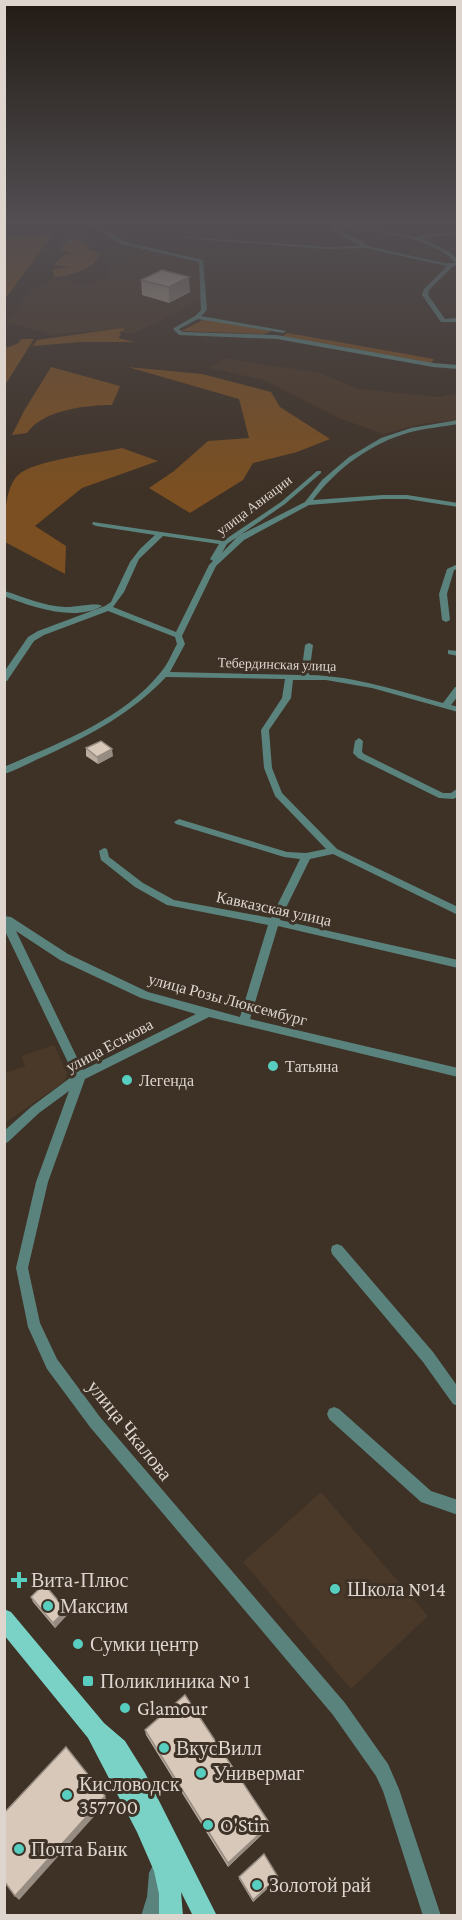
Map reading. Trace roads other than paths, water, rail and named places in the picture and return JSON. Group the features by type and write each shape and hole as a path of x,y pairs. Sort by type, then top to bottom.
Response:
{"main road":[{"path":"4,1619 96,1731 117,1749 137,1781 206,1916"},
{"path":"96,1731 107,1759 126,1790 159,1855 171,1887 171,1916"}],"street":[{"path":"202,313 176,329 176,332 278,337 434,365 458,364"},
{"path":"437,313 443,321 458,320"},
{"path":"197,317 458,364"},
{"path":"278,337 284,331"},
{"name":"улица Авиации","path":"213,565 242,538 307,503 333,473 383,439 411,430 458,422"},
{"name":"улица Авиации","path":"4,771 92,730 143,696 164,674 181,644 178,636 213,565 214,558 224,543 284,503 320,472"},
{"path":"307,503 407,497 458,505"},
{"path":"96,524 224,543"},
{"path":"4,679 31,639 41,633 108,608 120,596 133,563 161,534"},
{"path":"446,620 444,594 451,569 458,566"},
{"path":"4,593 34,606 63,610 80,610 98,606 120,596"},
{"path":"108,608 178,636"},
{"path":"305,677 309,645"},
{"name":"Тебердинская улица","path":"164,674 305,677 373,687 458,710"},
{"path":"289,676 291,688 289,696 265,730 268,768 278,794 334,851 457,910"},
{"path":"444,707 458,689"},
{"path":"359,741 357,753 361,756 442,796 453,796 458,791"},
{"path":"179,822 287,855 306,856 334,851"},
{"name":"Кавказская улица","path":"104,850 104,858 115,868 171,903 274,922 458,964"},
{"path":"244,1022 274,922 306,856"},
{"path":"5,919 80,1076"},
{"name":"улица Розы Люксембург","path":"5,919 64,957 145,995 244,1022 458,1073"},
{"name":"улица Еськова","path":"4,1140 35,1110 80,1076 208,1013"},
{"name":"улица Чкалова","path":"80,1076 42,1182 22,1268 33,1323 52,1364 95,1422 339,1709 382,1770 391,1789 432,1916"},
{"path":"337,1250 428,1357 458,1399"},
{"path":"334,1414 426,1497 458,1508"},
{"path":"150,1916 156,1897 159,1855"}],"place":[{"name":"Татьяна","path":"273,1066"},
{"name":"Легенда","path":"127,1080"},
{"name":"Вита-Плюс","path":"19,1580"},
{"name":"Школа №14","path":"335,1589"},
{"name":"Максим","path":"48,1606"},
{"name":"Сумки центр","path":"78,1644"},
{"name":"Поликлиника № 1","path":"88,1681"},
{"name":"Glamour","path":"125,1708"},
{"name":"ВкусВилл","path":"164,1748"},
{"name":"Универмаг","path":"201,1773"},
{"name":"Кисловодск 357700","path":"67,1795"},
{"name":"O'Stin","path":"208,1825"},
{"name":"Почта Банк","path":"19,1849"},
{"name":"Золотой рай","path":"257,1885"}]}
